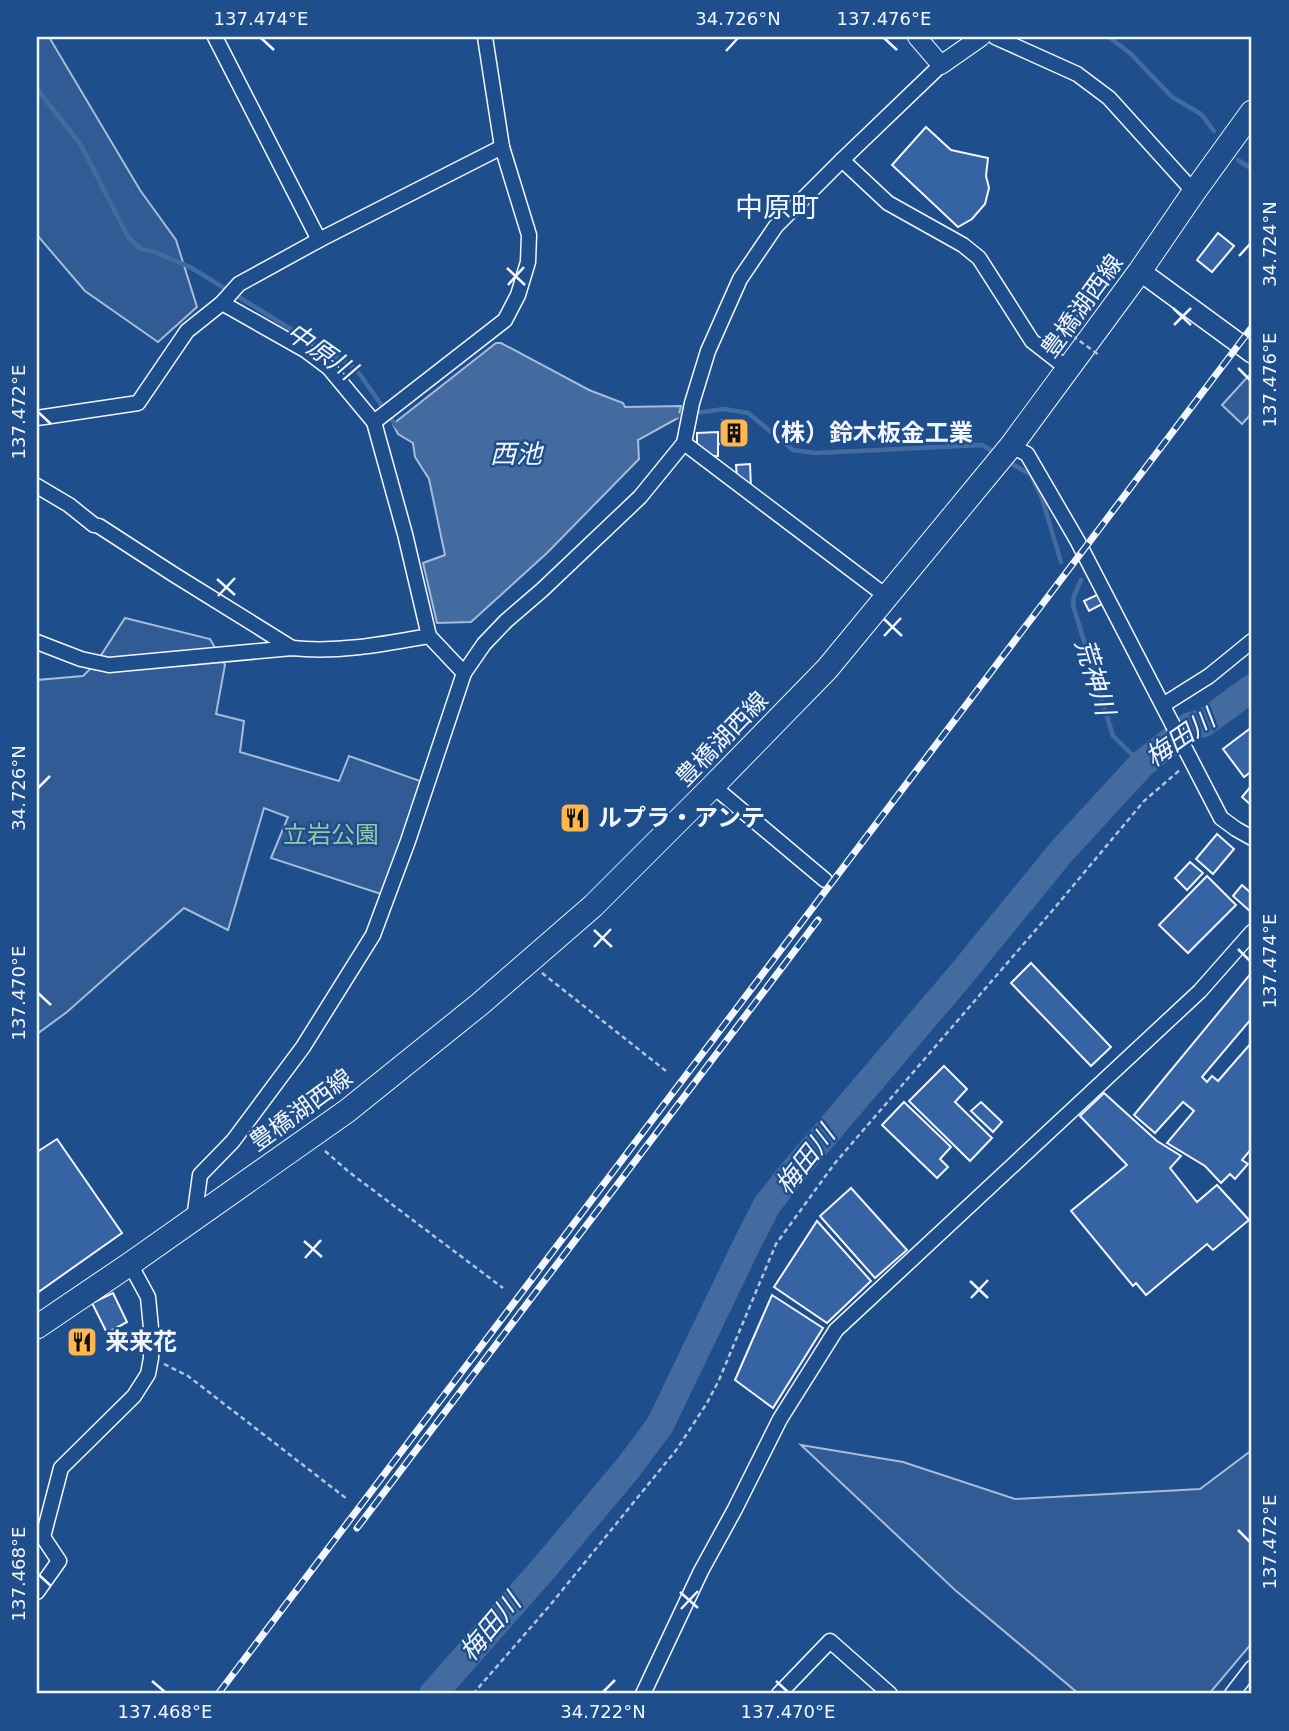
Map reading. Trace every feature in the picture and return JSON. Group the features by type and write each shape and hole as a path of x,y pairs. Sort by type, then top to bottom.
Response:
{"main road":[{"name":"豊橋湖西線","path":"37,1327 347,1111 480,1004 593,906 713,786 827,669 1003,455 1140,271 1252,112"},
{"path":"1140,271 1252,354"}],"street":[{"path":"215,37 319,240"},
{"path":"377,420 505,320 518,295 528,262 529,235 502,147 485,37"},
{"path":"917,37 941,65"},
{"path":"194,1219 200,1175 233,1141 303,1047 373,935 408,841 464,673 484,644 506,621 640,497 684,443 692,403 708,351 740,279 776,226 941,65 981,37"},
{"path":"995,37 1077,74 1109,98 1194,192"},
{"path":"37,418 138,403 187,331 238,285 319,240 502,147"},
{"path":"842,160 888,203 963,245 979,258 1032,341 1068,369"},
{"path":"224,300 321,362 377,420 429,636 464,673"},
{"path":"684,443 886,596"},
{"path":"1003,455 1027,454 1077,540 1220,818 1252,838"},
{"path":"37,486 69,505 94,525 292,648"},
{"path":"37,642 81,659 109,665 292,648 317,651 429,636"},
{"path":"1165,709 1252,641"},
{"path":"713,786 825,880"},
{"path":"643,1694 701,1571 780,1419 836,1330 1200,991 1252,932"},
{"path":"37,1592 59,1561 43,1537 61,1468 134,1396 148,1374 151,1328 148,1297 130,1264"},
{"path":"779,1694 830,1641 890,1694"},
{"path":"1232,1694 1252,1668"}],"path":[{"path":"1099,355 1066,331 1097,290 1102,293"},
{"path":"473,1694 551,1604 677,1449 719,1380 776,1244 821,1181 1144,801 1191,759"},
{"path":"528,962 666,1070"},
{"path":"310,1137 349,1172 503,1288"},
{"path":"151,1358 188,1376 347,1499"}],"shaded area":[{"path":"37,37 49,37 140,190 176,240 197,307 158,342 85,291 37,235"},
{"path":"1252,372 1252,413 1242,424 1222,405"},
{"path":"125,618 210,639 225,665 216,714 244,721 240,752 339,781 349,756 423,782 384,895 271,858 288,817 264,808 228,930 184,908 67,1012 37,1034 37,680 83,676 96,663"},
{"path":"801,1445 903,1462 1015,1499 1200,1489 1252,1450 1252,1643 1209,1694 1079,1694 955,1590"}],"water":[{"name":"西池","path":"496,343 501,343 589,390 623,403 625,407 681,406 678,418 638,440 639,459 547,553 471,622 437,623 423,563 445,555 429,479 415,457 413,443 398,434 393,424"}],"building":[{"path":"926,127 951,150 988,158 986,176 989,188 985,204 972,219 958,227 892,165"},
{"path":"1218,233 1234,246 1212,272 1197,260"},
{"name":"（株）鈴木板金工業","path":"722,420 747,422 745,446 720,444"},
{"path":"718,432 718,456 709,456 697,445 697,433"},
{"path":"750,464 751,488 737,477 736,465"},
{"path":"1099,594 1104,603 1089,611 1084,601"},
{"path":"1252,727 1252,771 1244,777 1223,749"},
{"path":"1252,785 1252,806 1242,797"},
{"path":"1217,834 1234,849 1213,874 1196,859"},
{"path":"1190,862 1203,873 1187,890 1175,878"},
{"path":"1207,876 1236,905 1188,953 1159,925"},
{"path":"1242,885 1252,894 1252,913 1233,896"},
{"path":"1031,963 1111,1047 1091,1066 1011,983"},
{"path":"1252,972 1252,1018 1202,1077 1207,1082 1212,1076 1218,1081 1252,1042 1252,1148 1242,1160 1248,1164 1235,1179 1230,1174 1221,1183 1205,1166 1167,1143 1194,1111 1183,1102 1155,1133 1134,1115"},
{"path":"944,1066 967,1089 955,1102 992,1138 970,1161 909,1101"},
{"path":"1104,1093 1157,1141 1181,1156 1170,1168 1197,1202 1217,1185 1249,1220 1213,1250 1207,1244 1146,1295 1136,1283 1133,1286 1071,1211 1127,1165 1080,1116"},
{"path":"904,1102 951,1147 940,1159 948,1167 937,1178 882,1125"},
{"path":"981,1102 1002,1122 993,1132 971,1111"},
{"path":"57,1139 122,1233 37,1293 37,1152"},
{"path":"851,1188 907,1250 875,1278 820,1216"},
{"path":"817,1221 871,1281 827,1323 774,1287"},
{"path":"113,1293 127,1322 107,1333 92,1303"},
{"path":"772,1295 823,1328 773,1408 735,1380"}],"waterway":[{"path":"1109,37 1131,54 1172,97 1201,114 1214,131"},
{"name":"中原川","path":"37,89 81,145 128,237 141,249 190,267 356,369 397,427"},
{"path":"1238,160 1252,169"},
{"name":"荒神川","path":"675,416 724,409 748,413 793,450 816,453 982,445 996,453"},
{"name":"荒神川","path":"1009,462 1031,475 1042,498 1061,562"},
{"name":"荒神川","path":"1081,580 1073,605 1113,736 1142,764"},
{"name":"梅田川","path":"433,1694 545,1567 628,1468 660,1425 767,1205 788,1178 1061,852 1142,764 1190,726 1204,723 1252,688"}],"railway":[{"path":"218,1694 1252,327"},
{"path":"357,1528 818,920"}],"place":[{"name":"（株）鈴木板金工業","path":"734,433"},
{"name":"ルプラ・アンテ","path":"575,818"},
{"name":"来来花","path":"82,1342"}],"district":[{"name":"中原町","path":"777,207"}],"park label":[{"name":"立岩公園","path":"331,835"}]}
